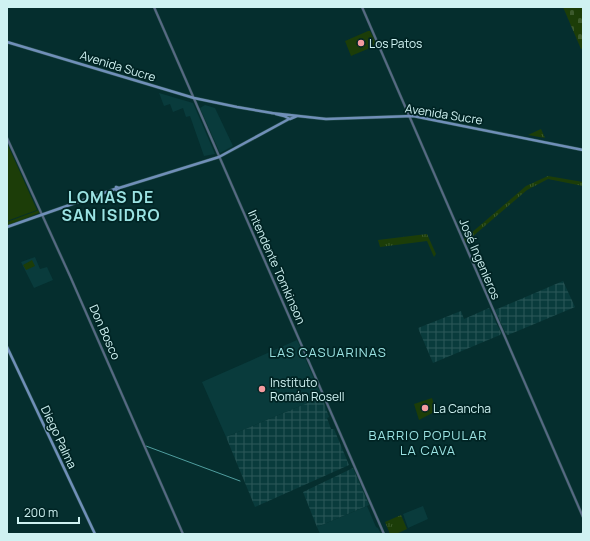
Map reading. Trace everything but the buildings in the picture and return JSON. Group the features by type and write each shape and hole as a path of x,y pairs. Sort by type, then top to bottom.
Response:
{"main road":[{"name":"Avenida Sucre","path":"7,42 194,98 237,108 326,119 408,116 583,150"},
{"name":"Avenida Sucre","path":"271,113 285,117"},
{"path":"283,122 285,117 289,114 292,116 290,118 285,117"},
{"name":"Avenida Sucre","path":"7,228 115,189 118,191 119,188 219,157 290,118 300,116"},
{"name":"Diego Palma","path":"7,347 95,534"}],"street":[{"name":"Intendente Tomkinson","path":"154,7 384,534"},
{"name":"José Ingenieros","path":"362,7 583,517"},
{"name":"Don Bosco","path":"7,138 43,214 182,534"}],"shaded area":[{"path":"159,93 193,103 215,154 204,156 190,116 186,117 183,108 173,112 170,104 164,106"},
{"path":"205,105 215,108 233,146 220,153 200,108"},
{"path":"35,257 40,269 47,267 53,280 34,288 21,262"},
{"path":"563,281 575,307 508,335 506,334 495,310"},
{"path":"489,308 501,333 500,335 433,363 418,328 461,311 464,319"},
{"name":"Instituto Román Rosell","path":"297,340 322,397 226,437 202,382"},
{"path":"322,397 329,417 327,418 331,429 334,429 349,465 255,507 226,437"},
{"path":"353,468 369,505 317,527 303,492"},
{"path":"367,506 376,527 381,534 320,534 317,527"},
{"path":"423,506 428,519 408,528 403,514"}],"green space":[{"path":"563,7 583,7 583,48 581,49"},
{"name":"Los Patos","path":"370,31 377,45 351,56 345,41"},
{"path":"541,129 545,138 528,135"},
{"path":"7,143 37,210 7,221"},
{"path":"548,176 583,182 583,186 548,179 527,190 465,243 463,240 526,186"},
{"path":"39,210 39,213 7,226 7,222"},
{"path":"427,234 436,254 434,257 427,241 380,247 378,240"},
{"path":"32,260 35,266 26,270 23,265"},
{"name":"La Cancha","path":"432,398 436,411 419,420 414,404"},
{"path":"401,515 407,529 396,534 390,534 385,522"}],"waterway":[{"path":"146,446 240,481"}],"place":[{"name":"Los Patos","path":"361,43"},
{"name":"Instituto Román Rosell","path":"262,389"},
{"name":"La Cancha","path":"425,408"}],"district":[{"name":"LOMAS DE SAN ISIDRO","path":"111,206"},
{"name":"LAS CASUARINAS","path":"328,352"},
{"name":"BARRIO POPULAR LA CAVA","path":"428,442"}]}
